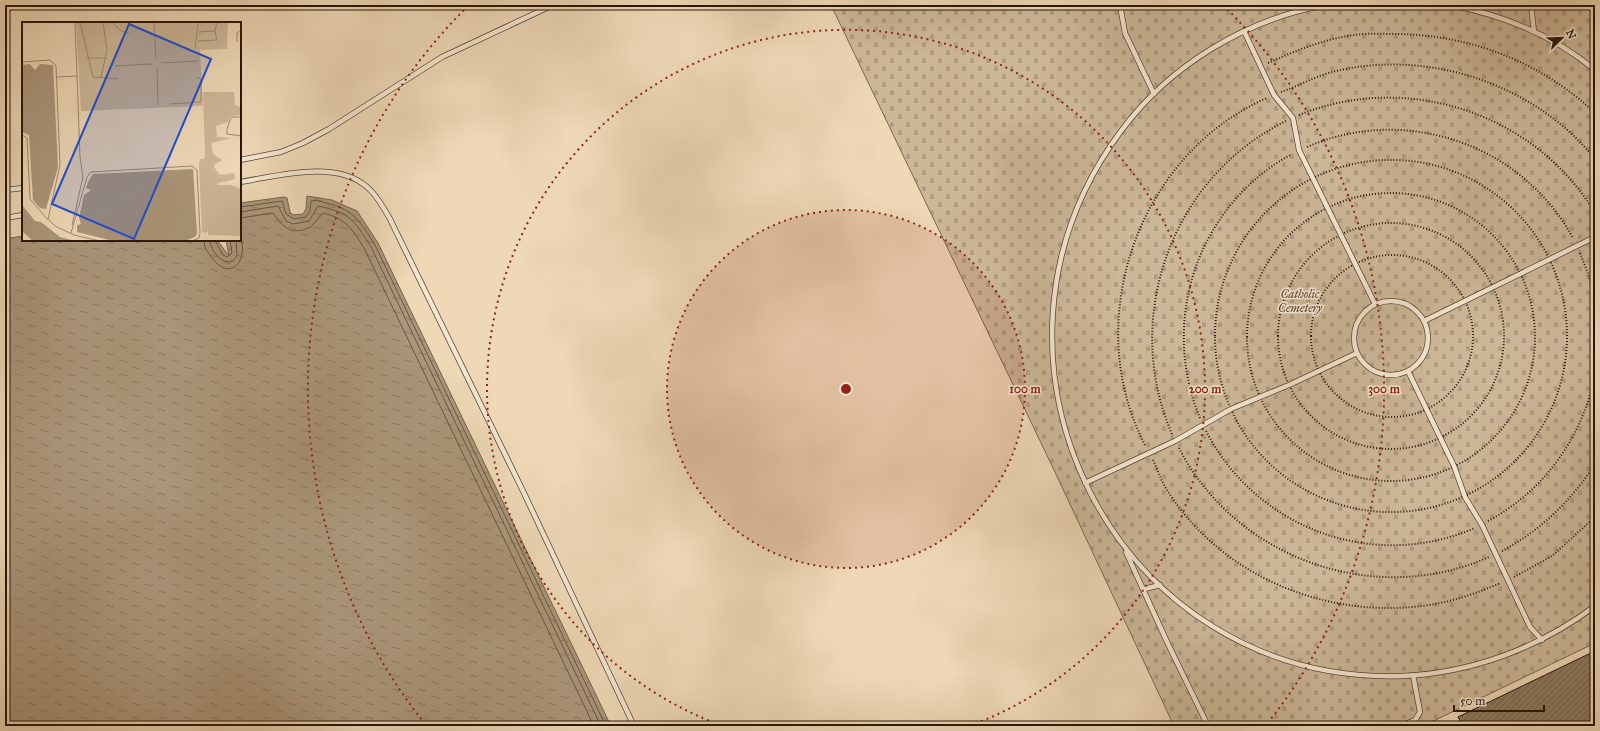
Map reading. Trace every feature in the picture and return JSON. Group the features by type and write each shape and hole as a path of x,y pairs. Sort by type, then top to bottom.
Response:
{"lane":[{"path":"241,160 281,152 303,144 442,57 553,5"},
{"path":"1120,5 1125,32 1154,94"},
{"path":"1208,726 1168,644 1123,545 1096,505 1069,444 1055,383 1052,319 1057,277 1067,236 1091,178 1113,142 1154,94 1196,59 1244,31 1291,13 1325,5"},
{"path":"1451,5 1488,14 1534,32 1554,43 1595,70"},
{"path":"1531,5 1534,32"},
{"path":"1244,31 1274,95 1293,118 1299,150 1375,304"},
{"path":"241,182 286,175 329,171 343,173 354,178 367,187 378,199 523,491 634,726"},
{"path":"5,190 22,188"},
{"path":"5,218 22,215"},
{"path":"1424,321 1595,237"},
{"path":"1389,301 1403,302 1415,310 1424,321 1428,335 1426,349 1419,362 1408,371 1395,375 1376,372 1365,364 1357,353 1354,339 1356,325 1364,312 1375,304 1389,301"},
{"path":"1085,483 1175,441 1203,426 1231,408 1289,385 1357,353"},
{"path":"1408,371 1439,439 1454,466 1465,497 1482,525 1530,627 1542,640"},
{"path":"1123,545 1177,601 1215,627 1277,657 1299,664 1344,673 1390,676 1413,675 1435,673 1479,664 1522,649 1542,640 1564,628 1595,606"},
{"path":"1144,589 1160,585"},
{"path":"1401,726 1415,720 1420,712 1413,675"}],"path":[{"path":"1261,67 1296,51 1353,35 1426,35 1458,40 1513,57 1570,93 1595,113"},
{"path":"1595,159 1567,130 1524,100 1488,81 1449,70 1390,65 1330,72 1274,95 1247,108 1222,124 1198,145 1158,194 1135,238 1120,294 1117,345 1122,377 1136,426 1166,489 1178,506 1217,548 1236,562 1265,579 1306,595 1336,603 1367,608 1404,608 1447,602 1475,594 1508,580 1552,556 1595,517"},
{"path":"1595,212 1566,174 1534,145 1498,123 1459,107 1417,99 1375,98 1333,104 1293,118 1250,143 1213,176 1184,216 1165,257 1154,300 1152,344 1158,394 1175,441 1201,483 1234,519 1274,547 1320,567 1368,576 1406,577 1449,571 1496,554 1532,532 1554,514 1573,494 1595,464"},
{"path":"1595,302 1589,276 1569,232 1549,203 1525,179 1497,159 1450,138 1416,131 1370,130 1331,138 1299,150 1267,170 1238,195 1215,225 1198,259 1187,295 1183,333 1187,378 1196,408 1203,426 1229,468 1252,492 1278,512 1322,534 1354,542 1403,545 1435,541 1482,525 1521,500 1554,467 1578,427 1589,398 1595,374"},
{"path":"1383,160 1410,160 1448,169 1467,177 1501,198 1529,226 1550,260 1563,296 1567,328 1566,359 1557,396 1540,431 1521,456 1497,478 1465,497 1425,510 1397,513 1356,509 1330,501 1299,486 1271,465 1252,444 1231,408 1220,376 1215,343 1217,309 1225,276 1240,246 1260,218 1284,195 1313,178 1350,164 1383,160"},
{"path":"1387,193 1407,194 1434,200 1465,214 1482,226 1505,251 1520,274 1530,301 1534,329 1533,357 1526,384 1514,410 1498,432 1478,452 1454,466 1425,477 1395,481 1365,478 1343,472 1322,463 1297,446 1276,423 1260,397 1254,380 1247,343 1249,312 1255,288 1262,271 1283,241 1311,216 1327,207 1360,196 1387,193"},
{"path":"1388,223 1404,224 1435,232 1450,240 1467,253 1485,273 1493,287 1502,313 1504,327 1503,354 1498,374 1489,393 1473,415 1451,433 1439,439 1423,445 1400,449 1370,448 1353,443 1337,436 1322,426 1298,401 1289,385 1283,370 1278,339 1282,307 1294,278 1304,264 1315,253 1341,235 1372,225 1388,223"},
{"path":"1397,255 1424,262 1448,278 1465,301 1473,328 1471,356 1466,370 1450,394 1426,410 1415,414 1390,417 1365,412 1353,407 1333,392 1319,371 1312,344 1314,315 1320,300 1329,285 1355,264 1368,258 1397,255"}],"green space":[{"name":"Catholic Cemetery","path":"831,5 1595,5 1595,643 1423,726 1174,726 1054,470"}],"water":[{"path":"307,196 332,200 357,211 378,243 611,726 5,726 5,239 22,236 22,241 218,241 229,256 226,241 241,241 241,203 284,197 287,198 290,212 293,215 303,214 306,209"}],"building":[{"path":"1595,651 1595,726 1463,726 1458,717"}]}
